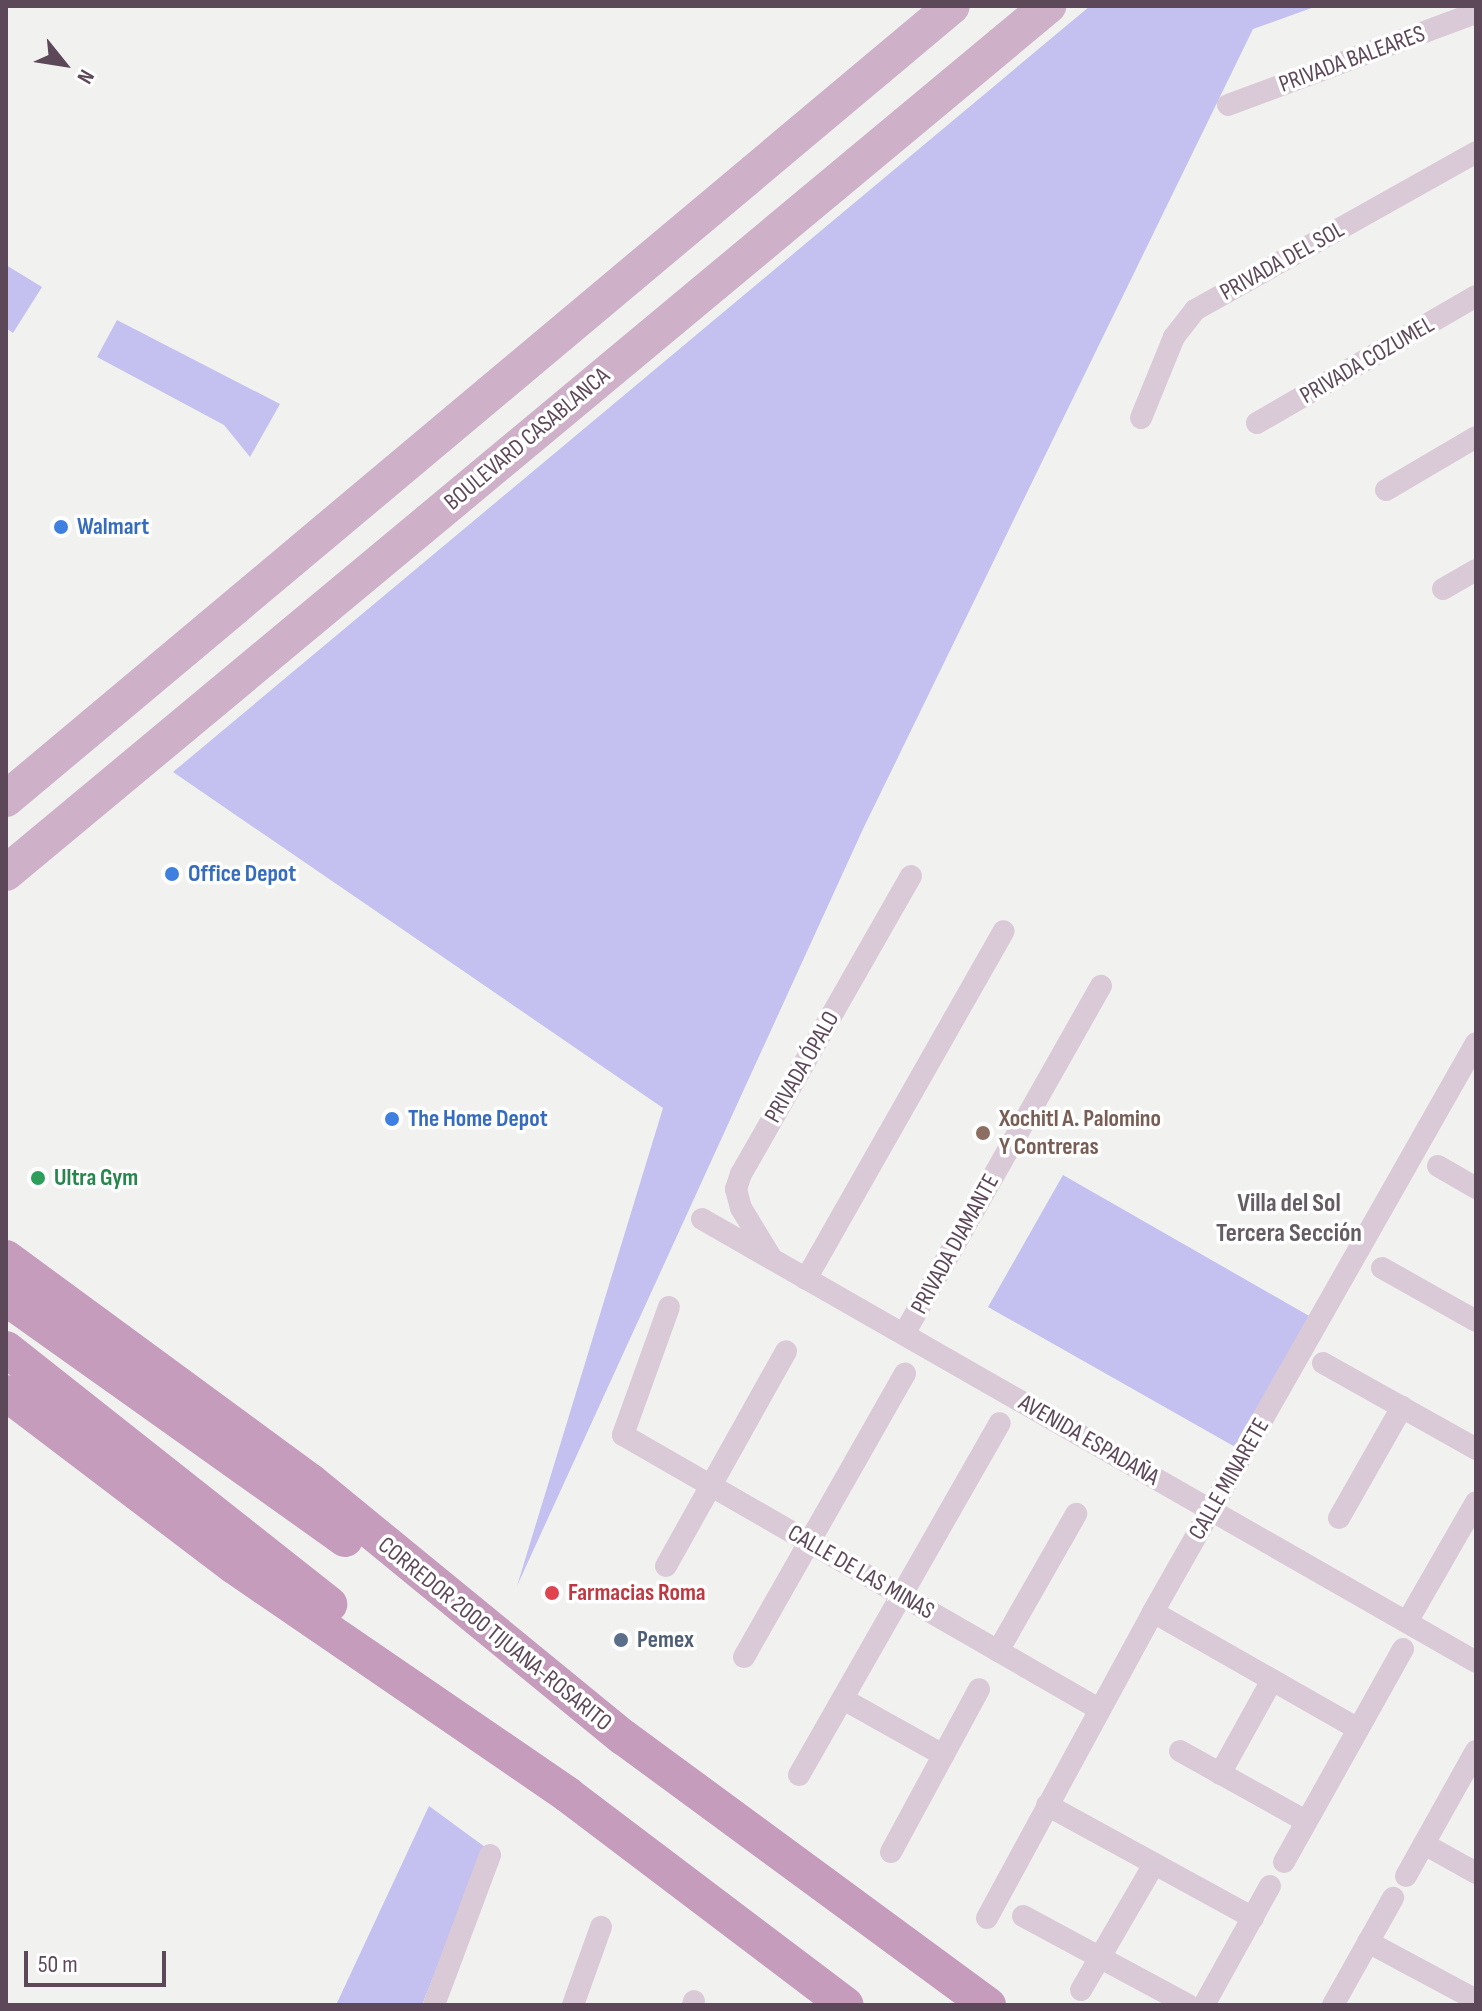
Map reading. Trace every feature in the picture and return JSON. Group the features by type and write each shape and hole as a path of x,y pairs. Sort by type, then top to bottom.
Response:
{"highway":[{"name":"CORREDOR 2000 TIJUANA-ROSARITO","path":"6,1258 311,1482 623,1737 982,2000"},
{"path":"6,1298 623,1737"},
{"path":"6,1349 568,1795 846,2005"},
{"path":"6,1393 234,1566 568,1827 808,2005"},
{"path":"311,1482 901,1912 933,1941 982,2000"},
{"path":"234,1566 568,1795"}],"main road":[{"path":"6,799 952,6"},
{"name":"BOULEVARD CASABLANCA","path":"6,873 1048,6"}],"street":[{"name":"PRIVADA BALEARES","path":"1228,105 1476,13"},
{"name":"PRIVADA DEL SOL","path":"1141,418 1174,337 1195,310 1476,152"},
{"name":"PRIVADA COZUMEL","path":"1257,423 1476,296"},
{"path":"1386,490 1476,437"},
{"path":"1443,589 1476,570"},
{"name":"PRIVADA ÓPALO","path":"773,1261 741,1208 736,1189 741,1174 911,876"},
{"path":"806,1279 1004,931"},
{"name":"PRIVADA DIAMANTE","path":"904,1334 1101,986"},
{"name":"CALLE MINARETE","path":"987,1918 1153,1612 1476,1043"},
{"path":"1438,1166 1476,1188"},
{"name":"AVENIDA ESPADAÑA","path":"702,1219 1476,1662"},
{"path":"1382,1268 1476,1321"},
{"name":"CALLE DE LAS MINAS","path":"669,1307 623,1435 1099,1709"},
{"path":"666,1566 786,1351"},
{"path":"1323,1363 1476,1449"},
{"path":"744,1657 905,1374"},
{"path":"1339,1518 1402,1407"},
{"path":"799,1775 1000,1423"},
{"path":"1407,1622 1476,1502"},
{"path":"998,1651 1076,1514"},
{"path":"1153,1612 1358,1729"},
{"path":"1284,1862 1403,1649"},
{"path":"1220,1774 1272,1680"},
{"path":"891,1852 979,1689"},
{"path":"843,1699 943,1755"},
{"path":"1180,1751 1306,1821"},
{"path":"1406,1876 1476,1751"},
{"path":"1047,1805 1253,1918"},
{"path":"1424,1844 1476,1873"},
{"path":"434,2005 490,1855"},
{"path":"1081,1990 1154,1864"},
{"path":"1204,2005 1270,1886"},
{"path":"1333,2005 1393,1898"},
{"path":"1023,1916 1188,2005"},
{"path":"573,2005 601,1927"},
{"path":"1368,1942 1476,2000"}],"shaded area":[{"path":"1090,6 1317,6 1253,29 863,829 517,1586 663,1108 173,772"},
{"path":"6,265 42,287 13,333 6,328"},
{"path":"117,320 280,404 250,457 224,425 97,357"},
{"path":"1063,1175 1318,1321 1244,1452 988,1307"},
{"path":"429,1806 485,1847 422,2005 336,2005"}],"place":[{"name":"Walmart","path":"61,527"},
{"name":"Office Depot","path":"172,874"},
{"name":"The Home Depot","path":"392,1119"},
{"name":"Xochitl A. Palomino Y Contreras","path":"983,1133"},
{"name":"Ultra Gym","path":"38,1178"},
{"name":"Farmacias Roma","path":"552,1593"},
{"name":"Pemex","path":"621,1640"}],"district":[{"name":"Villa del Sol Tercera Sección","path":"1289,1219"}]}
